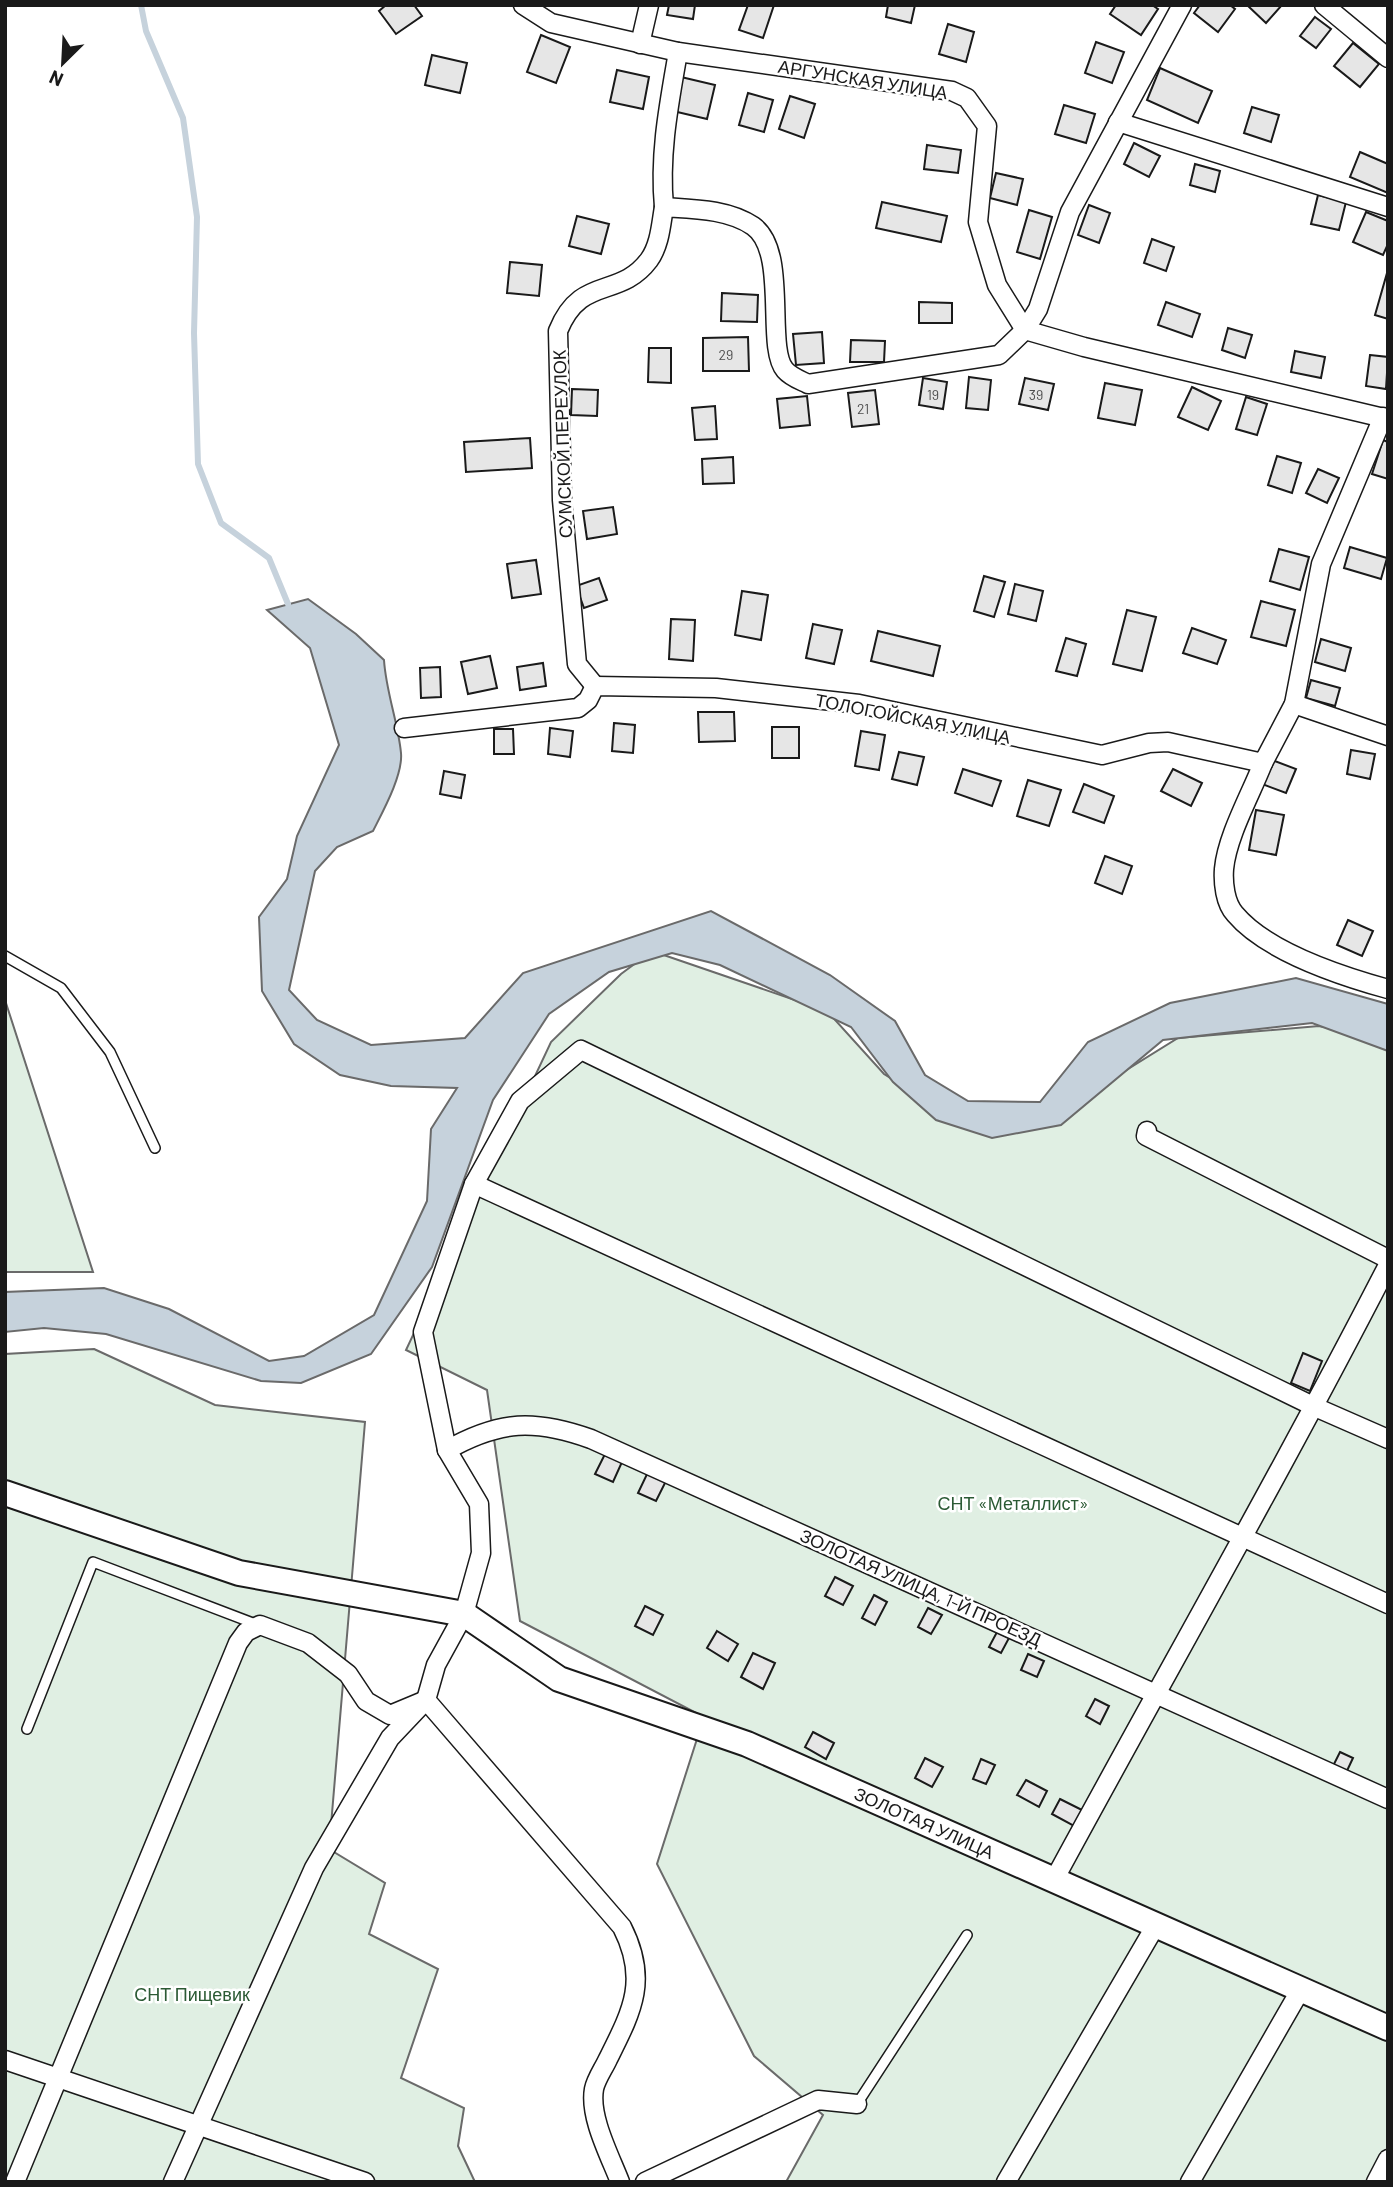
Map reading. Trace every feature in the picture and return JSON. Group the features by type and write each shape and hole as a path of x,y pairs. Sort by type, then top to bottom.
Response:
{"street":[{"name":"АРГУНСКАЯ УЛИЦА","path":"523,5 551,23 677,52 952,91 967,98 987,126 978,222 997,285 1026,330"},
{"path":"640,44 649,5"},
{"path":"664,207 697,209 738,218 756,228 768,245 779,357 784,369 808,384 999,355 1026,330 1038,309 1070,212 1182,5"},
{"path":"1324,5 1388,58"},
{"name":"СУМСКОЙ ПЕРЕУЛОК","path":"595,686 578,664 562,500 558,331 566,311 579,297 625,281 649,260 658,240 664,207 661,179 665,127 677,52"},
{"path":"1118,122 1388,207"},
{"path":"1026,330 1084,347 1385,418 1321,564 1294,704 1263,763 1224,866 1224,888 1233,913 1274,946 1360,981 1388,989"},
{"path":"404,728 578,708 588,700 595,686"},
{"name":"ТОЛОГОЙСКАЯ УЛИЦА","path":"595,686 716,688 846,702 1102,755 1149,743 1168,742 1263,763"},
{"path":"1294,704 1388,736"},
{"path":"173,2182 314,1868 390,1738 426,1700 436,1665 464,1614 481,1553 479,1504 447,1450 423,1332 474,1184 520,1101 581,1049 1315,1407 1388,1439"},
{"path":"1147,1131 1146,1136 1388,1259"},
{"path":"474,1184 1388,1604"},
{"path":"1054,1880 1241,1535 1315,1407 1388,1265"},
{"name":"ЗОЛОТАЯ УЛИЦА, 1-Й ПРОЕЗД","path":"447,1450 470,1437 505,1426 534,1424 568,1431 1388,1799"},
{"path":"5,1493 239,1573 464,1614"},
{"name":"ЗОЛОТАЯ УЛИЦА","path":"464,1614 559,1679 747,1744 1388,2028"},
{"path":"15,2182 238,1643 246,1632 260,1626 308,1643 348,1674 366,1701 390,1715 426,1700"},
{"path":"426,1700 622,1927 633,1949 637,1988 633,2008 594,2089 598,2129 620,2182"},
{"path":"1006,2182 1156,1925"},
{"path":"1191,2182 1301,1989"},
{"path":"5,2060 362,2181"},
{"path":"645,2182 818,2100 857,2104"},
{"path":"1376,2182 1388,2159"}],"lane":[{"path":"5,956 61,988 110,1052 155,1148"},
{"path":"27,1730 93,1562 260,1626"},
{"path":"857,2104 967,1935"}],"green space":[{"name":"СНТ «Металлист»","path":"652,951 827,1011 884,1074 966,1125 1086,1095 1178,1038 1319,1026 1388,1039 1388,2182 786,2182 823,2115 754,2056 657,1864 704,1717 520,1621 487,1390 406,1350 551,1042 621,974"},
{"path":"5,1000 93,1272 5,1272"},
{"name":"СНТ Пищевик","path":"94,1349 215,1405 365,1422 329,1849 385,1883 369,1934 438,1969 401,2078 464,2108 458,2146 475,2182 5,2182 5,1354"}],"shaded area":[{"path":"308,599 356,634 384,660 401,762 391,793 373,831 337,847 315,871 289,990 317,1020 371,1045 465,1038 523,973 711,911 830,975 895,1021 925,1075 968,1101 1040,1102 1088,1042 1170,1003 1296,978 1388,1004 1388,1051 1312,1023 1163,1040 1061,1125 992,1138 936,1120 893,1082 851,1027 720,965 672,953 609,972 549,1014 493,1100 432,1267 371,1354 301,1383 261,1381 106,1334 44,1328 5,1332 5,1292 104,1288 169,1309 269,1361 304,1356 374,1315 427,1201 431,1129 457,1088 391,1086 340,1075 294,1044 262,991 259,917 287,879 297,836 339,745 310,648 267,610"}],"building":[{"path":"386,5 414,5 422,16 396,34 379,11"},
{"path":"669,5 695,5 693,19 667,15"},
{"path":"748,5 774,5 763,38 739,30"},
{"path":"888,5 915,5 911,23 886,17"},
{"path":"1116,5 1152,5 1158,9 1141,35 1110,14"},
{"path":"1200,5 1230,5 1235,9 1218,32 1194,13"},
{"path":"1247,5 1282,5 1266,23"},
{"path":"1315,17 1331,29 1316,48 1300,36"},
{"path":"948,24 974,32 966,62 939,54"},
{"path":"541,35 570,47 556,83 527,72"},
{"path":"1096,42 1124,52 1112,83 1085,73"},
{"path":"1353,43 1379,64 1360,87 1334,66"},
{"path":"432,55 467,63 460,93 425,85"},
{"path":"1160,68 1212,91 1198,123 1147,100"},
{"path":"617,70 649,77 643,109 610,102"},
{"path":"681,77 715,85 707,119 673,111"},
{"path":"748,93 773,100 764,132 739,125"},
{"path":"790,96 815,104 804,138 779,129"},
{"path":"1064,105 1095,114 1086,143 1055,134"},
{"path":"1252,107 1279,115 1271,142 1244,133"},
{"path":"1134,143 1160,156 1149,177 1124,164"},
{"path":"927,145 961,150 958,173 924,169"},
{"path":"1360,152 1388,164 1388,193 1350,177"},
{"path":"1195,164 1220,171 1215,192 1190,185"},
{"path":"996,173 1023,179 1017,205 990,198"},
{"path":"1318,195 1346,202 1339,230 1311,224"},
{"path":"882,202 947,216 941,242 876,228"},
{"path":"1089,205 1110,213 1099,243 1078,235"},
{"path":"1029,210 1052,217 1040,259 1017,252"},
{"path":"1366,212 1388,221 1388,244 1383,255 1353,242"},
{"path":"577,216 609,224 601,254 569,246"},
{"path":"1152,239 1174,247 1166,271 1144,263"},
{"path":"510,262 542,265 539,296 507,293"},
{"path":"1388,273 1388,319 1375,315"},
{"path":"722,293 758,295 757,322 721,321"},
{"path":"919,302 952,303 952,323 919,323"},
{"path":"1166,302 1200,314 1192,337 1158,325"},
{"path":"1228,328 1252,335 1245,358 1222,350"},
{"path":"822,332 824,363 796,365 793,334"},
{"path":"748,337 749,371 703,371 703,338"},
{"path":"851,340 885,341 884,362 850,362"},
{"path":"649,348 671,348 671,383 648,382"},
{"path":"1295,351 1325,357 1321,378 1291,372"},
{"path":"1370,355 1388,357 1386,389 1366,386"},
{"path":"969,377 991,380 988,410 966,408"},
{"path":"923,378 947,382 943,409 919,405"},
{"path":"1025,378 1054,384 1048,410 1019,404"},
{"path":"1105,383 1142,390 1135,425 1098,418"},
{"path":"1192,387 1221,401 1208,430 1178,417"},
{"path":"572,389 598,390 597,416 571,415"},
{"path":"875,390 879,424 852,427 848,393"},
{"path":"807,396 810,425 780,428 777,399"},
{"path":"1246,397 1267,404 1257,435 1236,429"},
{"path":"715,406 717,439 695,440 692,408"},
{"path":"530,438 532,468 466,472 464,442"},
{"path":"1383,440 1388,442 1388,479 1372,474"},
{"path":"1277,456 1301,463 1292,493 1268,485"},
{"path":"733,457 734,483 703,484 702,459"},
{"path":"1318,469 1339,478 1327,503 1306,493"},
{"path":"613,507 617,534 587,539 583,511"},
{"path":"1350,547 1387,558 1381,579 1344,568"},
{"path":"1279,549 1309,557 1300,590 1270,581"},
{"path":"536,560 541,594 512,598 507,564"},
{"path":"984,576 1005,582 994,617 974,611"},
{"path":"599,578 607,600 584,608 576,586"},
{"path":"1015,584 1043,591 1036,621 1008,614"},
{"path":"742,591 768,595 761,640 735,635"},
{"path":"1261,601 1295,610 1286,646 1251,637"},
{"path":"1127,610 1156,617 1142,671 1113,664"},
{"path":"671,619 695,620 693,661 669,659"},
{"path":"813,624 842,630 834,664 806,658"},
{"path":"1192,628 1226,640 1217,664 1183,653"},
{"path":"878,631 940,646 933,676 871,661"},
{"path":"1066,638 1086,644 1077,676 1056,671"},
{"path":"1321,639 1351,648 1345,671 1315,662"},
{"path":"490,656 497,688 468,694 461,662"},
{"path":"543,663 546,686 520,690 517,667"},
{"path":"440,667 441,697 421,698 420,668"},
{"path":"1311,680 1340,688 1335,706 1306,698"},
{"path":"698,712 734,712 735,741 699,742"},
{"path":"614,723 635,725 633,753 612,751"},
{"path":"772,727 799,727 799,758 772,758"},
{"path":"550,728 573,731 570,757 548,754"},
{"path":"494,729 513,729 514,754 494,754"},
{"path":"861,731 885,735 879,770 855,766"},
{"path":"1351,750 1375,754 1370,779 1347,774"},
{"path":"899,752 924,757 917,785 892,779"},
{"path":"1272,760 1296,769 1286,793 1262,784"},
{"path":"963,769 1001,781 992,806 955,793"},
{"path":"1173,769 1202,783 1191,806 1161,791"},
{"path":"444,771 465,775 461,798 440,794"},
{"path":"1028,780 1061,790 1049,826 1017,816"},
{"path":"1084,784 1114,796 1104,823 1073,812"},
{"path":"1256,810 1284,815 1276,855 1249,850"},
{"path":"1105,856 1132,866 1122,894 1095,883"},
{"path":"1348,920 1373,931 1362,956 1337,945"},
{"path":"1303,1353 1322,1361 1310,1391 1291,1383"},
{"path":"605,1454 622,1462 613,1482 595,1474"},
{"path":"648,1472 666,1481 656,1501 638,1493"},
{"path":"835,1577 853,1586 843,1605 825,1596"},
{"path":"874,1595 887,1602 875,1625 862,1618"},
{"path":"645,1606 663,1615 653,1635 635,1626"},
{"path":"928,1608 942,1615 931,1634 918,1627"},
{"path":"717,1631 738,1644 728,1661 707,1648"},
{"path":"997,1632 1009,1638 1001,1653 989,1647"},
{"path":"753,1653 775,1663 763,1689 741,1677"},
{"path":"1028,1654 1044,1661 1037,1677 1021,1670"},
{"path":"1095,1699 1109,1706 1100,1724 1086,1716"},
{"path":"813,1732 834,1743 826,1759 805,1747"},
{"path":"1340,1752 1353,1758 1345,1775 1332,1768"},
{"path":"925,1758 943,1767 932,1787 915,1778"},
{"path":"981,1759 995,1765 986,1784 973,1779"},
{"path":"1026,1780 1047,1791 1039,1807 1017,1795"},
{"path":"1060,1799 1082,1810 1074,1826 1052,1814"}],"waterway":[{"path":"141,5 146,31 183,118 197,217 194,333 198,464 221,523 269,558 288,604"}]}
